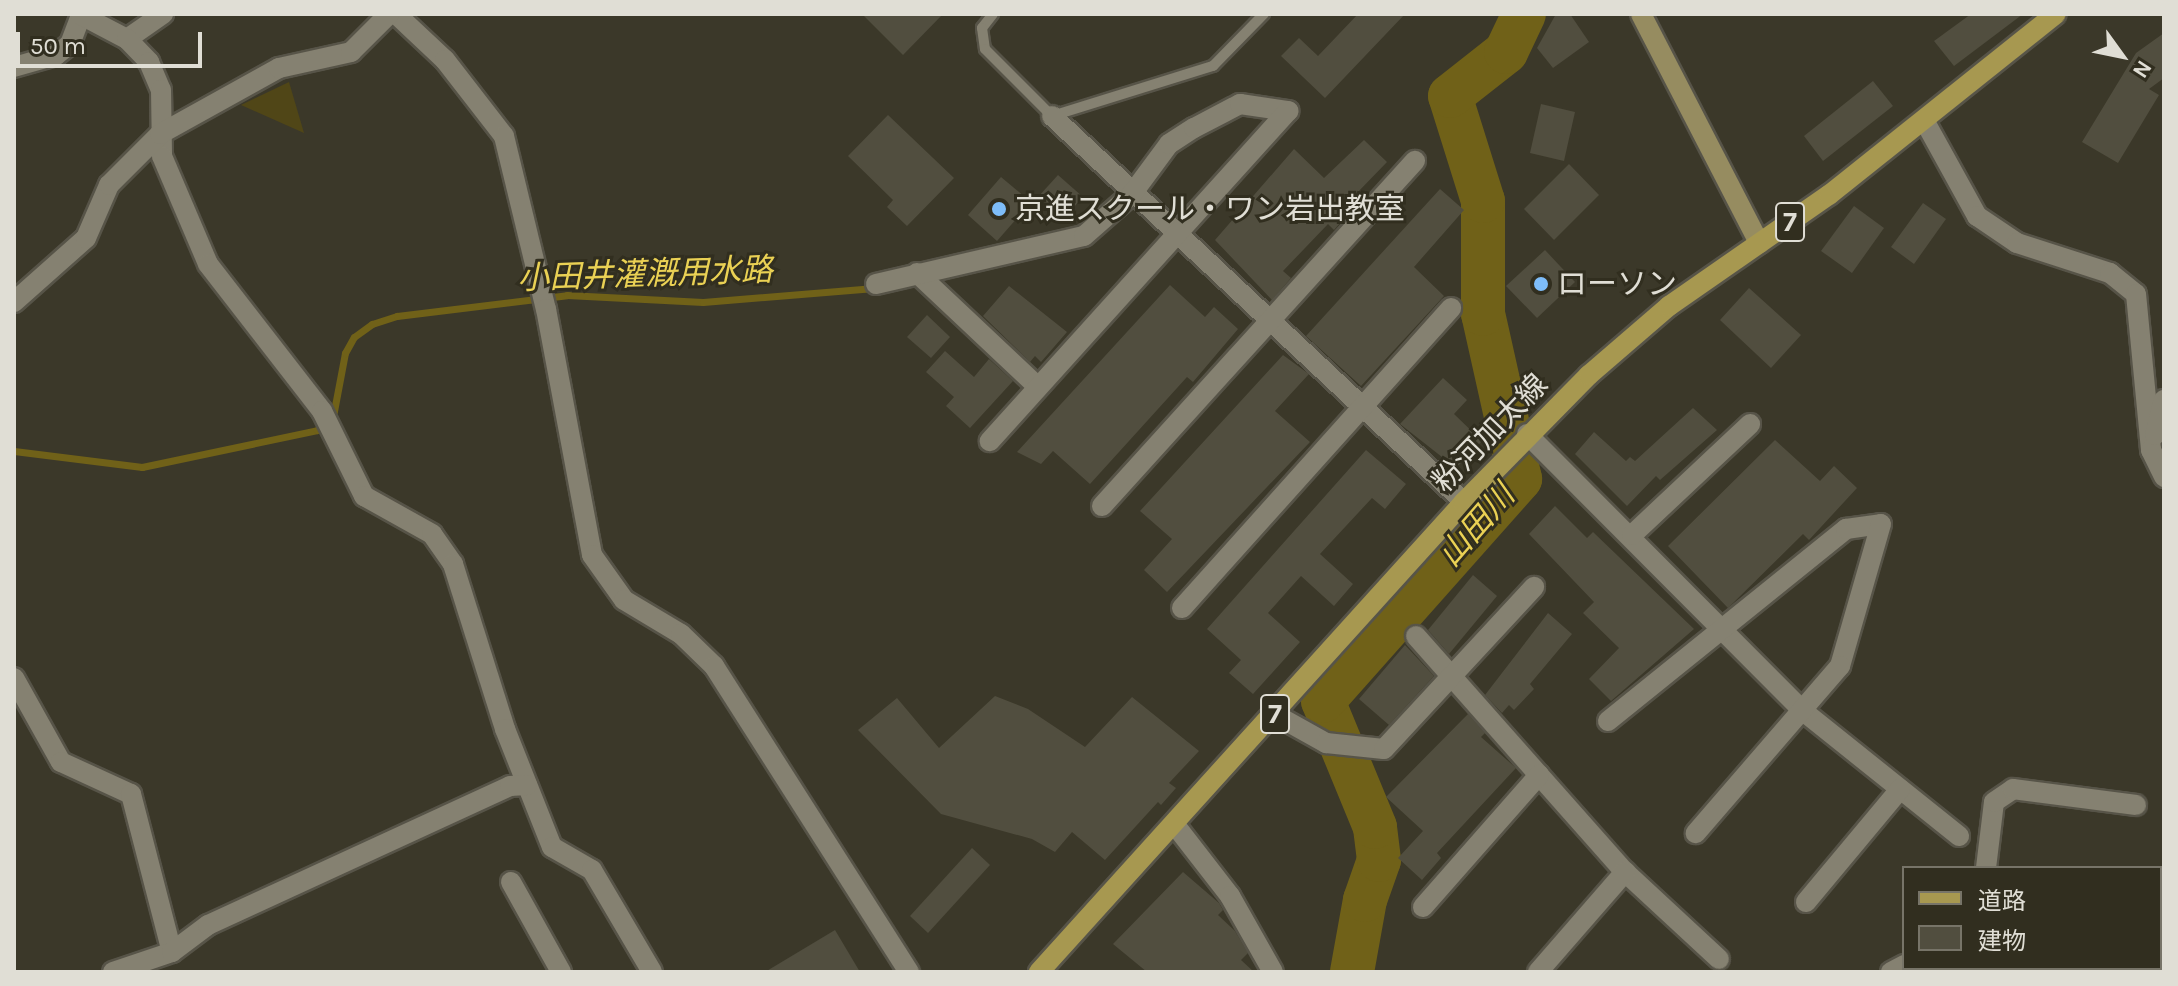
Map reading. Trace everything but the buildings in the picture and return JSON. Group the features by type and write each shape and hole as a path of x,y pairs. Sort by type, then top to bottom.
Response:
{"main road":[{"name":"粉河加太線","path":"1039,972 1527,434 1669,306 1924,120 2056,14"}],"street":[{"path":"127,39 163,14"},
{"path":"14,302 86,238 109,185 160,134 279,68 351,52 389,14"},
{"path":"396,14 445,60 504,136 546,309 592,555 624,600 681,634 714,666 909,972"},
{"path":"1641,14 1759,243"},
{"path":"14,67 56,55 70,44 80,15 127,39 149,62 161,90 162,156 208,264 322,411 338,437 364,496 432,534 453,564 527,785 552,847 592,870 652,972"},
{"path":"876,284 1084,236 1132,194 1169,144 1194,128 1240,104 1288,111 990,441"},
{"path":"1052,116 1174,234 1464,502"},
{"path":"1924,120 1977,216 2017,243 2110,273 2136,294 2151,450 2164,477"},
{"path":"1102,506 1415,161"},
{"path":"917,273 1038,387"},
{"path":"1182,608 1451,308"},
{"path":"2151,450 2164,400"},
{"path":"1632,535 1750,424"},
{"path":"1527,434 1632,535 1803,711 1959,836"},
{"path":"1608,721 1846,529 1881,524 1840,666 1696,833"},
{"path":"1274,714 1326,743 1384,749 1534,587"},
{"path":"1416,636 1452,673 1625,872 1719,959"},
{"path":"14,678 61,762 131,794 172,952"},
{"path":"1423,907 1539,775"},
{"path":"113,972 172,952 208,925 510,786 527,785"},
{"path":"1806,902 1900,789"},
{"path":"1986,866 1994,802 2013,789 2136,805"},
{"path":"1175,825 1230,896 1273,972"},
{"path":"1538,972 1625,872"},
{"path":"511,882 561,972"}],"lane":[{"path":"993,14 982,28 985,49 1052,116 1213,66 1264,14"}],"shaded area":[{"path":"289,82 304,133 241,105"}],"waterway":[{"name":"山田川","path":"1352,972 1365,900 1379,860 1375,827 1323,701 1520,479 1483,314 1483,201 1450,96 1506,52 1524,14"},
{"name":"小田井灌漑用水路","path":"14,451 142,467 317,430 334,411 345,353 354,337 372,324 397,316 567,295 703,302 874,288"}],"place":[{"name":"京進スクール・ワン岩出教室","path":"999,209"},
{"name":"ローソン","path":"1541,284"}]}
